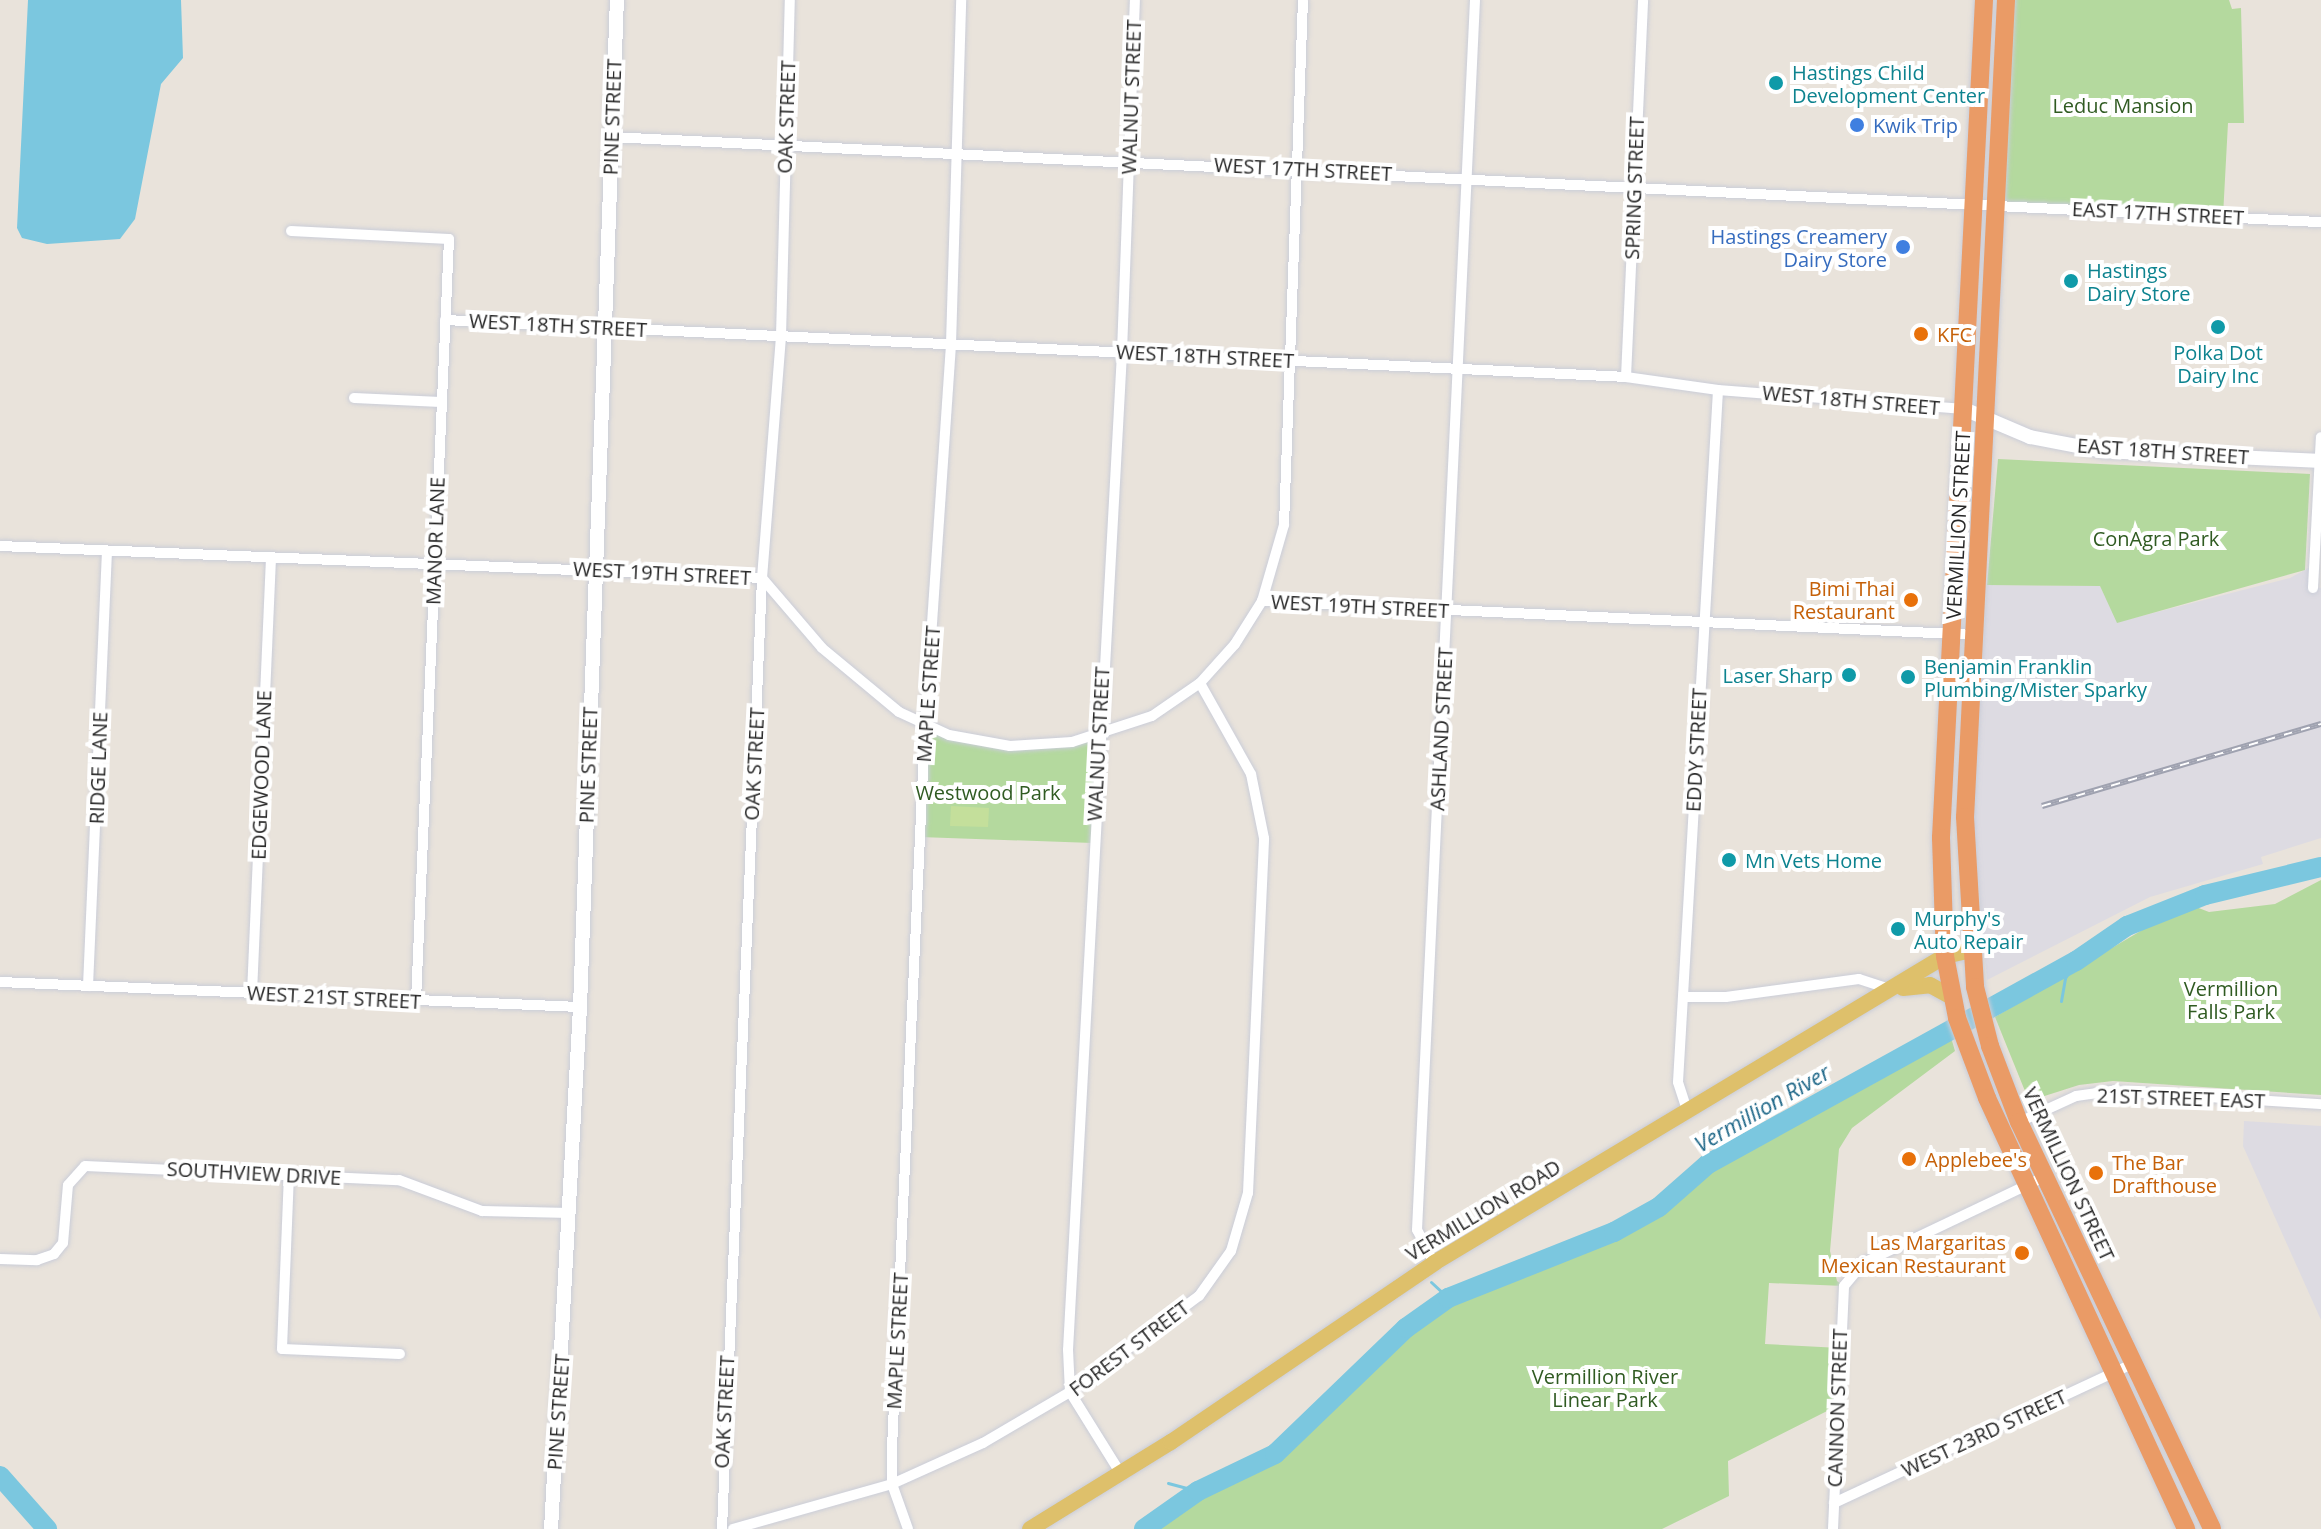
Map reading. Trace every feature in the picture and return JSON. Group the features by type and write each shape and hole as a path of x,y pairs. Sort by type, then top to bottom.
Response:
{"highway":[{"name":"VERMILLION STREET","path":"1984,0 1941,838 1945,956 1952,997 1970,1057 2001,1132 2186,1529"},
{"name":"VERMILLION STREET","path":"2006,0 1965,817 1970,950 1975,987 1990,1046 2019,1122 2212,1529"}],"main road":[{"name":"VERMILLION ROAD","path":"1030,1529 1121,1474 1434,1263 1945,956 1970,950"},
{"path":"1893,990 1924,984 1952,997"}],"street":[{"name":"PINE STREET","path":"551,1529 580,1007 617,0"},
{"name":"OAK STREET","path":"722,1529 762,578 781,336 790,0"},
{"name":"MAPLE STREET","path":"908,1529 892,1484 925,726 951,344 961,0"},
{"name":"WALNUT STREET","path":"1121,1474 1070,1392 1068,1350 1098,737 1122,352 1135,0"},
{"path":"1262,601 1284,525 1303,0"},
{"name":"ASHLAND STREET","path":"1434,1263 1417,1230 1475,0"},
{"name":"SPRING STREET","path":"1626,377 1643,0"},
{"name":"WEST 17TH STREET","path":"611,137 1295,168 1995,205"},
{"name":"EAST 17TH STREET","path":"1995,205 2321,222"},
{"name":"MANOR LANE","path":"291,231 449,239 416,1000"},
{"name":"WEST 18TH STREET","path":"445,320 1460,367 1626,377 1718,390 1964,409"},
{"name":"EDDY STREET","path":"1687,1110 1678,1082 1718,390"},
{"path":"354,398 441,402"},
{"name":"EAST 18TH STREET","path":"1964,409 2030,437 2103,451 2320,461"},
{"path":"2313,588 2321,437"},
{"name":"WEST 19TH STREET","path":"0,546 762,578 782,608 863,687 925,726 1010,746 1098,737 1152,716 1200,683 1235,644 1262,601 1974,635"},
{"name":"RIDGE LANE","path":"88,986 107,551"},
{"name":"EDGEWOOD LANE","path":"252,993 271,557"},
{"name":"FOREST STREET","path":"733,1529 892,1484 983,1443 1070,1392 1199,1296 1231,1251 1248,1193 1264,838 1251,774 1200,683"},
{"path":"1683,997 1726,997 1859,979 1893,990"},
{"name":"WEST 21ST STREET","path":"0,982 580,1007"},
{"name":"21ST STREET EAST","path":"2001,1132 2076,1096 2112,1091 2321,1104"},
{"name":"SOUTHVIEW DRIVE","path":"0,1259 37,1260 54,1254 63,1243 68,1185 85,1166 399,1180 482,1211 570,1213"},
{"path":"289,1174 282,1349 400,1354"},
{"path":"2026,1186 2044,1177"},
{"name":"CANNON STREET","path":"1833,1529 1844,1286 1863,1263 2026,1186"},
{"name":"WEST 23RD STREET","path":"1834,1503 2134,1363"}],"shaded area":[{"path":"2314,565 2313,587 2321,588 2321,838 2261,857 2263,864 2150,897 1987,980 1973,823 1987,585 2100,586 2118,622 2290,578"},
{"path":"2244,1121 2321,1126 2321,1320 2243,1146"}],"green space":[{"name":"Leduc Mansion","path":"2006,0 2229,0 2232,9 2241,8 2244,123 2228,123 2223,216 1995,205"},
{"name":"ConAgra Park","path":"1998,459 2310,474 2305,570 2117,623 2100,586 1987,585"},
{"name":"Westwood Park","path":"925,726 985,743 1098,737 1093,843 920,837"},
{"path":"951,806 989,808 988,827 950,826"},
{"name":"Vermillion Falls Park","path":"2321,880 2321,1095 2113,1081 2079,1085 2029,1101 1995,1017 2149,926 2196,907 2209,912 2275,904"},
{"name":"Vermillion River Linear Park","path":"1948,1027 1955,1051 1852,1128 1839,1149 1830,1251 1837,1281 1844,1286 1769,1283 1765,1344 1840,1348 1837,1406 1728,1461 1729,1496 1662,1529 1144,1529 1198,1491 1275,1454 1406,1328 1448,1298 1614,1232 1659,1207 1708,1164"}],"water":[{"path":"28,0 181,0 183,58 161,84 135,219 120,239 47,244 22,238 17,228"}],"waterway":[{"name":"Vermillion River","path":"1144,1529 1198,1491 1275,1454 1406,1328 1448,1298 1614,1232 1659,1207 1708,1164 2076,961 2127,926 2205,895 2321,867"},
{"path":"2061,1001 2065,978 2076,961"},
{"path":"1431,1282 1448,1298"},
{"name":"Vermillion River","path":"0,1476 47,1529"},
{"path":"1168,1483 1198,1491"}],"railway":[{"path":"2042,806 2321,724"}],"place":[{"name":"Hastings Child Development Center","path":"1776,83"},
{"name":"Kwik Trip","path":"1857,125"},
{"name":"Hastings Creamery Dairy Store","path":"1903,247"},
{"name":"Hastings Dairy Store","path":"2071,281"},
{"name":"Polka Dot Dairy Inc","path":"2218,327"},
{"name":"KFC","path":"1921,334"},
{"name":"Bimi Thai Restaurant","path":"1911,600"},
{"name":"Laser Sharp","path":"1849,675"},
{"name":"Benjamin Franklin Plumbing/Mister Sparky","path":"1908,677"},
{"name":"Mn Vets Home","path":"1729,860"},
{"name":"Murphy's Auto Repair","path":"1898,929"},
{"name":"Applebee's","path":"1909,1159"},
{"name":"The Bar Drafthouse","path":"2096,1173"},
{"name":"Las Margaritas Mexican Restaurant","path":"2022,1253"}]}
